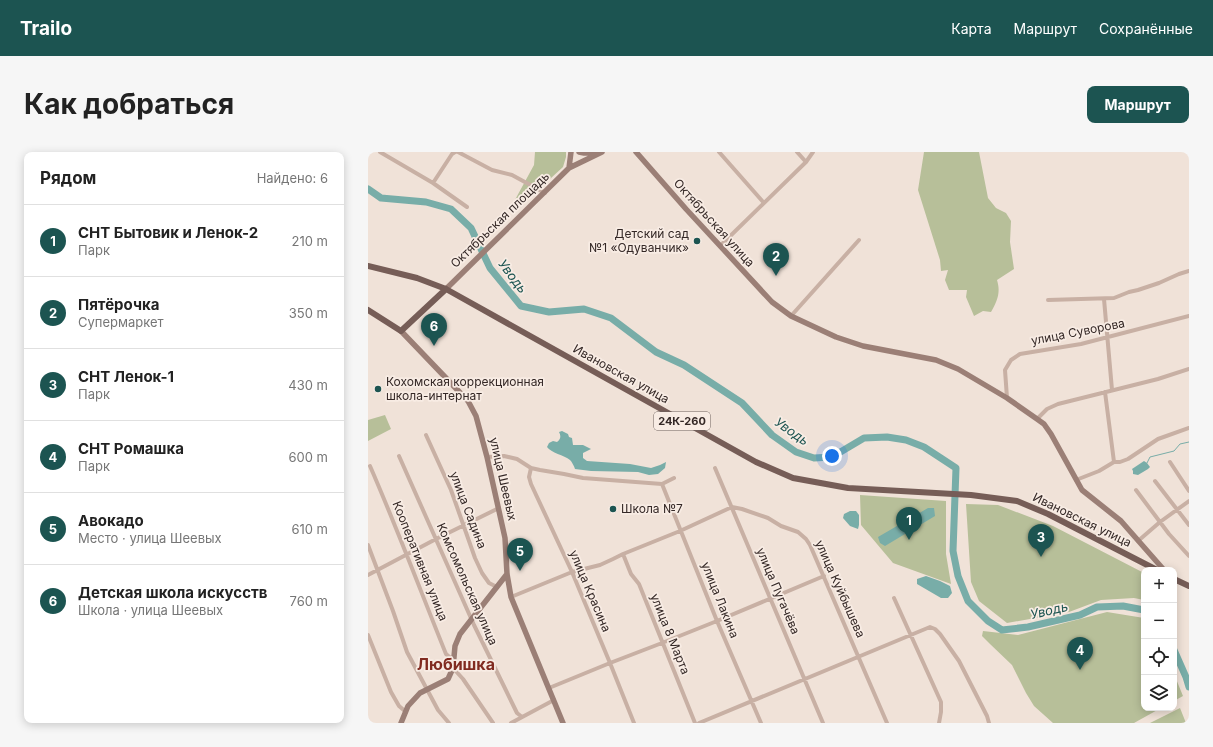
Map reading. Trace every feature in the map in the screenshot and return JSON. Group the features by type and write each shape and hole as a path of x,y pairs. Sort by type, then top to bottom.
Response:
{"main road":[{"name":"Ивановская улица","path":"368,266 417,278 446,289 756,462 793,478 848,488 971,495 1017,501 1048,514 1151,567"},
{"path":"368,310 401,331 446,289"},
{"path":"1177,580 1189,586"}],"street":[{"path":"380,152 433,183 467,207"},
{"path":"433,183 452,154 456,152 492,170 512,175 545,193"},
{"path":"569,168 571,152"},
{"path":"579,152 601,152"},
{"name":"Октябрьская площадь","path":"446,289 569,168 601,152"},
{"name":"Октябрьская улица","path":"636,152 772,302 791,316 836,337 863,346 936,360 958,369 1007,398 1038,419 1044,424 1082,490 1121,521 1161,567"},
{"path":"719,152 764,203"},
{"path":"797,152 806,162"},
{"path":"720,246 806,162 813,152"},
{"path":"791,316 859,240"},
{"path":"1048,300 1114,298 1189,271"},
{"path":"1104,299 1112,390"},
{"name":"улица Суворова","path":"1007,398 1005,370 1011,360 1020,354 1081,344 1189,316"},
{"name":"улица Шеевых","path":"401,331 468,400 476,416 487,457 507,547 507,574 511,597 563,723"},
{"path":"1038,419 1047,410 1058,404 1158,379 1189,369"},
{"path":"1105,392 1114,462"},
{"path":"1076,480 1100,471 1114,462 1120,462 1128,459 1158,439 1189,428"},
{"name":"улица Садина","path":"426,435 451,490 463,526 482,573 489,583 497,587"},
{"name":"Комсомольская улица","path":"399,456 472,620 517,713 522,717"},
{"path":"487,457 504,456 517,459 530,468 583,478 662,484 674,478"},
{"path":"1170,462 1189,491"},
{"name":"Кооперативная улица","path":"370,466 390,512 446,654 454,661"},
{"name":"улица Красина","path":"530,468 529,477 531,484 572,572 634,723"},
{"name":"улица Пугачёва","path":"715,468 823,723"},
{"path":"1156,481 1189,525"},
{"name":"улица Лакина","path":"662,484 717,621 761,723"},
{"path":"1136,490 1169,534 1189,556"},
{"path":"1138,541 1176,509 1189,501"},
{"path":"511,597 572,572 600,565 622,554 680,531 732,507"},
{"name":"улица Куйбышева","path":"732,507 768,518 781,526 798,532 806,539 824,576 887,723"},
{"path":"368,576 436,539 499,508"},
{"path":"368,545 407,652 438,710 449,723"},
{"name":"улица 8 Марта","path":"622,554 631,574 639,584 695,723"},
{"path":"403,722 408,706 420,693 448,680 453,668 456,646 460,634 507,574"},
{"path":"549,688 717,621 824,576"},
{"path":"894,598 941,702 939,723"},
{"path":"699,723 930,627 935,629 940,634 959,661 988,716 989,723"},
{"path":"368,635 391,692 399,706 406,712"},
{"path":"453,668 493,723"},
{"path":"513,723 554,700"}],"green space":[{"path":"535,152 566,152 563,167 513,213 510,209 534,165"},
{"path":"924,152 979,152 988,198 996,208 1006,213 1011,221 1010,242 1014,269 997,280 999,289 998,297 991,312 983,311 974,316 966,297 967,290 949,290 945,280 948,270 941,271 940,260 918,190"},
{"path":"385,415 391,429 368,441 368,420"},
{"path":"860,495 946,501 946,554 951,584 893,563 861,525"},
{"path":"966,504 998,505 1053,526 1141,571 1141,599 1134,598 1101,600 1069,612 1007,623 979,601 971,582"},
{"path":"1107,612 1141,618 1141,711 1156,711 1134,723 1053,723 1034,706 1012,665 982,636 983,631 1018,635"},
{"path":"1177,681 1183,696 1177,699"},
{"path":"1180,708 1186,723 1150,723 1174,711 1177,711"}],"water":[{"path":"562,431 572,438 573,445 583,445 591,449 583,453 583,458 587,461 630,464 651,468 666,462 665,468 658,474 649,475 638,472 591,471 575,469 570,460 551,451 547,447 549,443 558,441 560,437 559,432"},
{"path":"1144,461 1150,467 1138,475 1133,474 1132,469"},
{"path":"928,508 934,508 935,516 885,546 880,543 878,537"},
{"path":"850,511 856,511 859,515 858,529 850,526 843,518 844,514"},
{"path":"926,576 950,586 952,593 948,598 941,598 917,584 917,579"}],"waterway":[{"name":"Уводь","path":"368,189 381,198 426,202 451,209 471,228 490,268 521,306 549,312 584,309 611,318 656,352 684,365 742,403 772,435 796,452 814,458 832,457 864,438 887,437 906,440 924,447 956,468 953,551 958,576 968,601 988,621 1002,630 1028,627 1080,615 1097,607 1123,606 1141,609"},
{"path":"1147,463 1150,457 1174,451 1180,444 1189,442"},
{"name":"Уводь","path":"1177,657 1189,687"}],"place":[{"name":"Детский сад №1 «Одуванчик»","path":"697,241"},
{"name":"Пятёрочка","path":"776,276"},
{"name":"Детская школа искусств","path":"434,346"},
{"name":"Кохомская коррекционная школа-интернат","path":"378,389"},
{"name":"Школа №7","path":"613,509"},
{"name":"СНТ Бытовик и Ленок-2","path":"909,540"},
{"name":"СНТ Ленок-1","path":"1041,557"},
{"name":"Авокадо","path":"520,571"},
{"name":"СНТ Ромашка","path":"1080,670"}],"district":[{"name":"Любишка","path":"456,664"}]}
